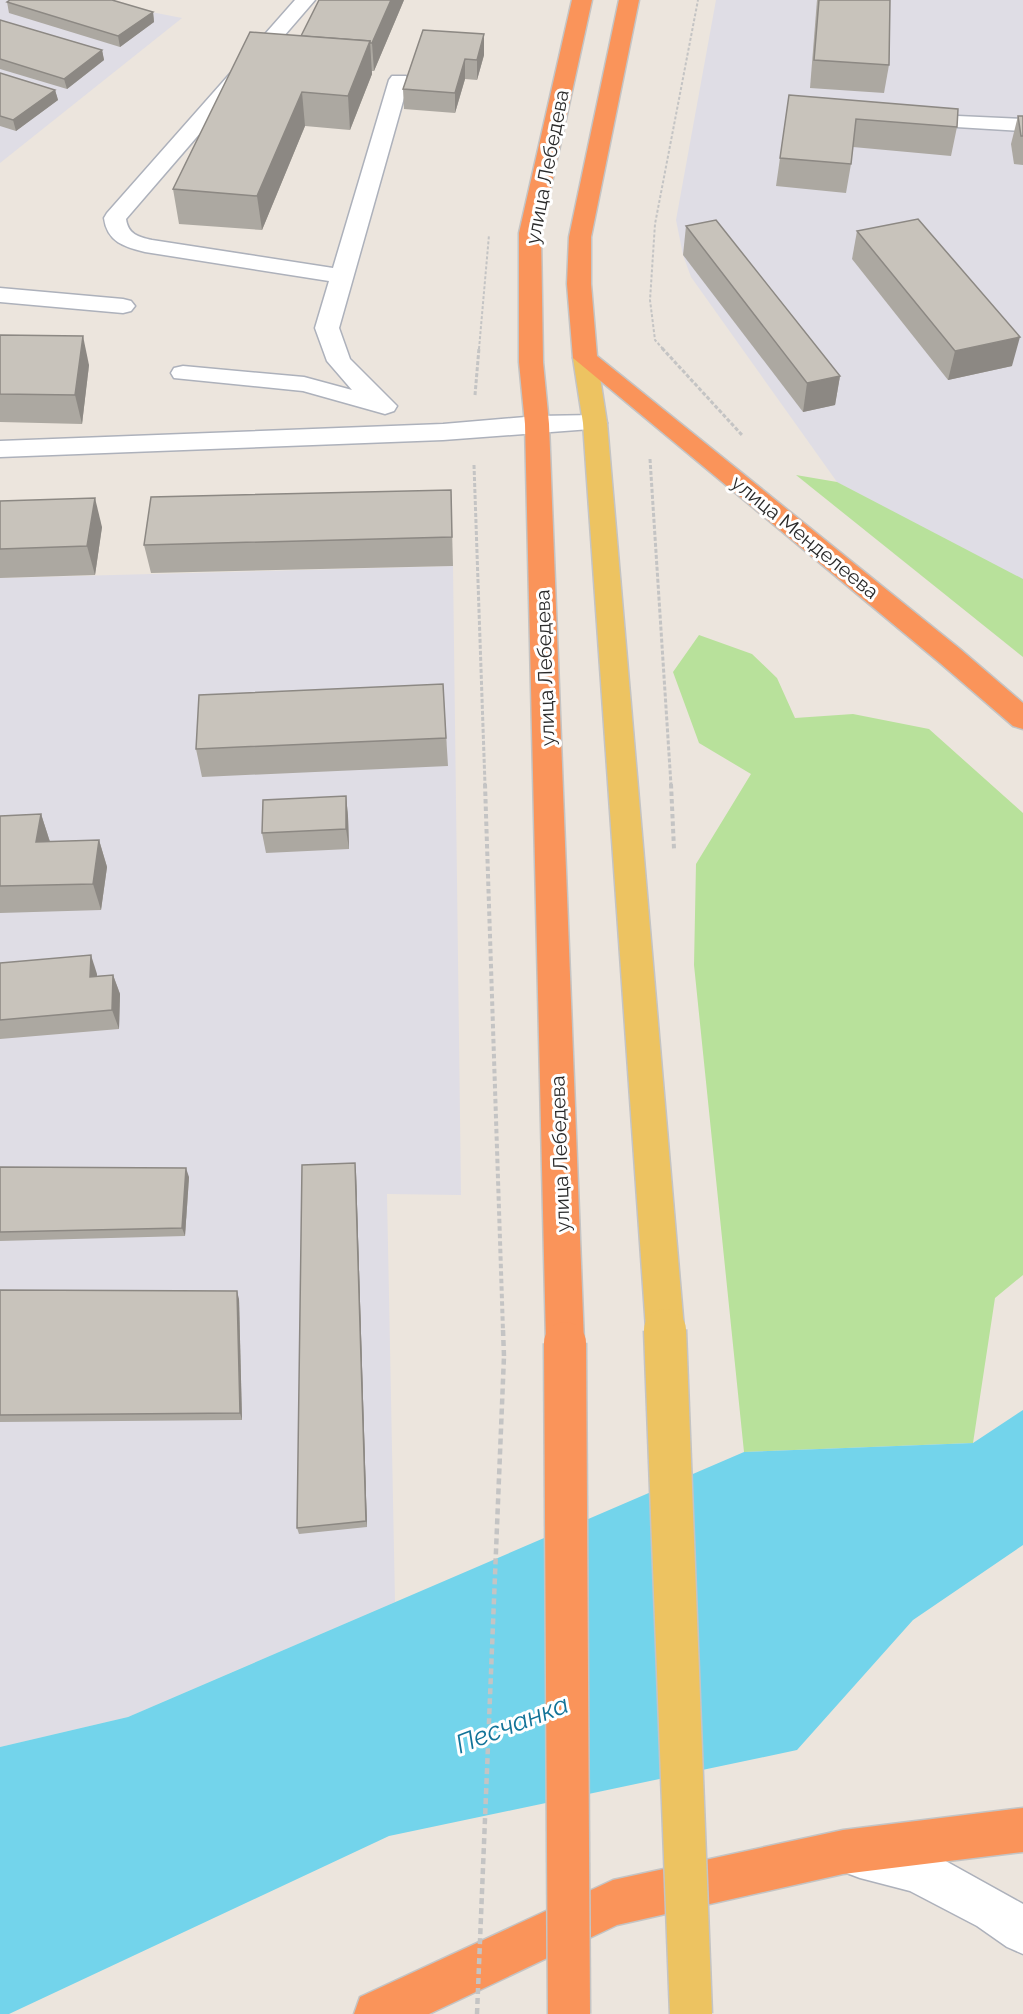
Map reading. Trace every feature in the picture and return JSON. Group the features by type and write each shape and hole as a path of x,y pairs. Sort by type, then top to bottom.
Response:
{"highway":[{"name":"улица Лебедева","path":"569,2014 565,1343 537,424 530,329 530,233 582,0"},
{"path":"585,358 579,284 580,237 629,0"},
{"name":"улица Менделеева","path":"585,358 950,656 1023,719"},
{"path":"377,2014 613,1903 843,1852 1023,1830"}],"main road":[{"path":"585,358 595,423 665,1329 691,2014"}],"street":[{"path":"305,0 115,219 115,227 120,235 132,242 152,247 342,276"},
{"path":"385,406 363,387 339,361 327,328 399,80"},
{"path":"891,119 1023,125"},
{"path":"0,296 123,306"},
{"path":"183,373 304,384 385,406 443,432"},
{"path":"0,449 443,432 537,424 595,423"},
{"path":"843,1852 917,1870 993,1910 1023,1930"}],"path":[{"path":"650,452 682,481 757,451 655,340 650,300 655,224 698,0"},
{"path":"472,429 504,1356 477,2014"}],"shaded area":[{"path":"0,0 90,0 182,18 0,163"},
{"path":"716,0 1023,0 1023,583 962,553 837,482 691,277 683,255 676,220"},
{"path":"453,566 461,1195 387,1194 395,1602 128,1717 0,1747 0,578"}],"green space":[{"path":"796,475 837,482 1023,579 1023,657"},
{"path":"699,635 752,654 777,678 795,718 853,714 929,729 1023,813 1023,1275 995,1298 973,1443 744,1452 694,965 696,864 751,774 699,743 673,672"}],"water":[{"name":"Песчанка","path":"1023,1410 1023,1545 913,1620 797,1750 389,1836 9,2014 0,2014 0,1747 128,1717 744,1452 973,1443"}],"building":[{"path":"10,0 112,0 153,12 118,36 7,2"},
{"path":"319,0 391,0 370,43 370,41 301,36"},
{"path":"819,0 890,0 889,65 814,60"},
{"path":"0,20 102,50 64,79 0,59"},
{"path":"423,30 484,34 477,60 465,59 455,93 403,89"},
{"path":"250,32 370,41 348,96 302,92 257,196 173,189"},
{"path":"0,73 55,90 13,120 0,116"},
{"path":"789,95 958,109 957,127 856,119 851,164 780,158"},
{"path":"1018,116 1023,116 1023,136 1021,136"},
{"path":"918,219 1020,337 955,351 857,231"},
{"path":"716,220 840,376 807,383 686,226"},
{"path":"0,335 83,336 75,395 0,394"},
{"path":"451,490 452,537 144,545 151,497"},
{"path":"95,498 87,546 0,549 0,501"},
{"path":"443,684 446,738 196,749 199,695"},
{"path":"346,796 346,829 262,833 263,800"},
{"path":"41,814 36,842 99,840 93,884 0,886 0,816"},
{"path":"91,955 90,977 113,975 112,1010 0,1020 0,963"},
{"path":"355,1163 366,1521 297,1528 302,1165"},
{"path":"0,1167 186,1168 182,1228 0,1232"},
{"path":"0,1290 237,1291 240,1413 0,1415"}]}
